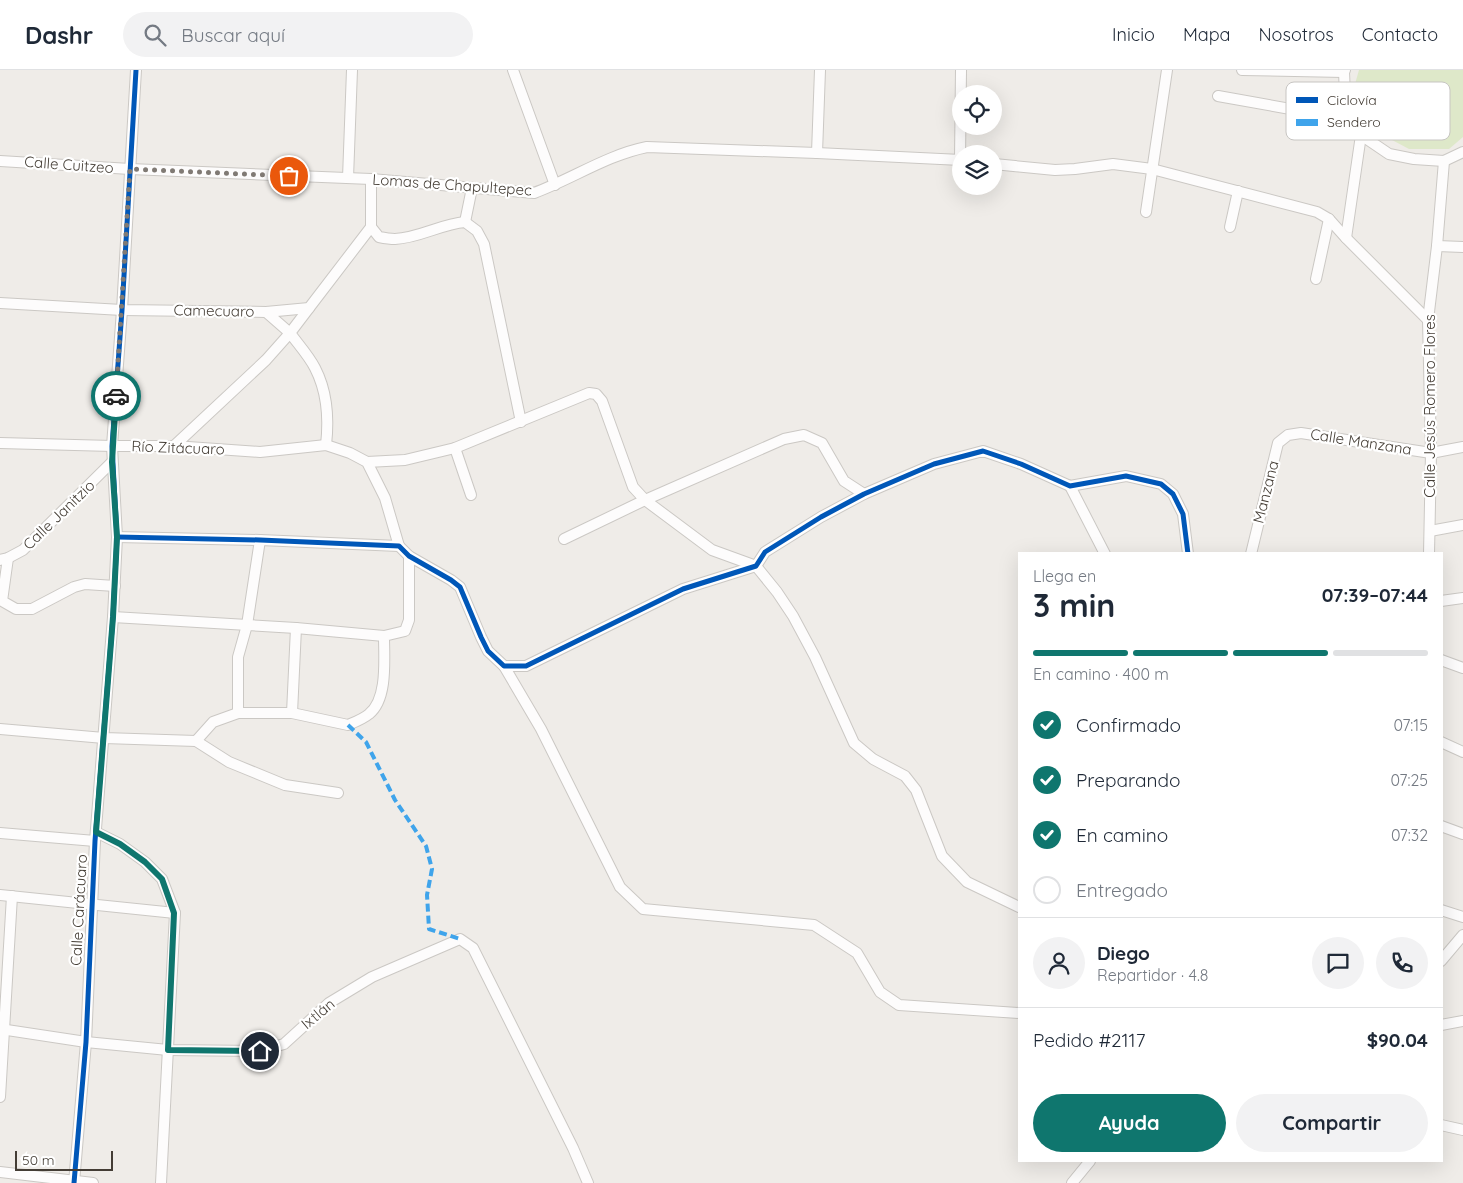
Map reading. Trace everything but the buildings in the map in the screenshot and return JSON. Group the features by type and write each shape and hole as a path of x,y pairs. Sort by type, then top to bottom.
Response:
{"street":[{"name":"Calle Carácuaro","path":"74,1182 86,1042 96,837 115,586 117,537 112,446 136,70"},
{"path":"348,178 352,70"},
{"path":"513,70 555,185"},
{"path":"817,153 820,70"},
{"path":"961,70 961,145"},
{"path":"1146,212 1167,70"},
{"path":"1242,70 1344,71"},
{"path":"1218,96 1286,108"},
{"path":"1346,238 1360,140"},
{"path":"1368,140 1389,154 1414,159 1444,160 1463,152"},
{"name":"Lomas de Chapultepec","path":"348,178 534,193 630,150 647,147 952,160"},
{"name":"Calle Jesús Romero Flores","path":"1429,552 1431,453 1428,320 1437,246 1444,160"},
{"name":"Calle Cuitzeo","path":"0,161 130,169 348,178"},
{"path":"1002,165 1056,170 1113,164 1152,169 1317,212 1329,219 1428,320"},
{"path":"174,446 266,360 290,333 371,227 371,179"},
{"path":"465,222 472,188"},
{"path":"1230,227 1238,191"},
{"path":"1316,279 1329,219"},
{"path":"371,227 379,237 394,239 404,238 454,223 465,222 477,231 484,244 521,422"},
{"path":"1437,246 1463,247"},
{"name":"Camecuaro","path":"0,303 122,310 266,312 290,333 315,368 326,395 328,425 326,445"},
{"path":"266,312 309,308"},
{"path":"326,445 350,453 367,462 405,460 455,448 589,393 596,394 602,401 633,487 644,500 712,550 756,566 793,616 815,657 854,743 873,759 905,776 916,790 942,856 967,882 1018,907"},
{"name":"Calle Manzana","path":"1288,435 1301,433 1431,453 1463,447"},
{"path":"564,539 644,500 784,439 804,435 822,443 844,480 864,494"},
{"name":"Manzana","path":"1251,552 1278,443 1288,435"},
{"name":"Río Zitácuaro","path":"0,443 174,446 260,452 326,445"},
{"path":"455,448 471,495"},
{"path":"504,666 526,666 683,589 756,566 765,552 821,517 864,494 934,464 983,450 1021,464 1070,486 1126,476 1161,484 1173,494 1183,514 1188,552"},
{"name":"Calle Janitzio","path":"4,559 23,550 112,462"},
{"path":"367,462 385,498 399,546 409,556 460,587 488,651 504,666 541,729 620,887 643,909 814,925 857,953 880,992 899,1005 1018,1013"},
{"path":"1070,486 1104,552"},
{"path":"1430,531 1463,525"},
{"path":"117,537 260,540 399,546"},
{"path":"238,713 238,658 247,625 260,540"},
{"path":"113,617 296,628 384,636 405,631 409,620 409,556"},
{"path":"4,559 2,601 16,609 32,609 58,594 85,584 115,586"},
{"path":"1443,601 1463,598"},
{"path":"292,713 296,628"},
{"path":"196,741 214,722 238,713 292,713 348,725 369,714 378,702 383,687 384,636"},
{"path":"1443,661 1463,668"},
{"path":"0,730 104,738 196,741 229,762 285,785 338,793"},
{"path":"1443,743 1463,752"},
{"path":"1443,827 1463,834"},
{"path":"0,833 96,837 120,844 145,862 162,879 174,913 161,1183"},
{"path":"0,895 174,913"},
{"path":"0,1097 2,1029 12,896"},
{"path":"1443,911 1463,917"},
{"path":"1443,959 1463,935"},
{"name":"Ixtlán","path":"2,1029 86,1042 168,1050 260,1051 284,1044 329,1003 372,977 460,939 473,948 573,1148 588,1183"},
{"path":"1443,1025 1463,1020"},
{"path":"1443,1125 1463,1130"},
{"path":"1072,1183 1089,1162"},
{"path":"0,1172 93,1183"}],"green space":[{"path":"1359,70 1463,70 1463,137 1449,149 1409,149 1392,140 1450,140 1450,82 1356,82"}],"marked path":[{"path":"348,725 366,742 395,800 426,846 432,869 427,895 429,929 460,939"}],"cycle path":[{"path":"74,1183 86,1042 95,841 113,617 117,537 112,446 136,70"},
{"path":"117,537 260,540 399,546 409,556 460,587 488,651 504,666 526,666 683,589 756,566 765,552 821,517 864,494 934,464 983,451 1021,464 1070,486 1126,476 1161,484 1173,494 1183,514 1188,552"}],"way so far":[{"path":"116,396 130,169 289,176"}],"route":[{"path":"116,396 112,462 117,537 113,617 96,832 120,844 145,862 162,879 174,913 168,1050 260,1051"}]}
